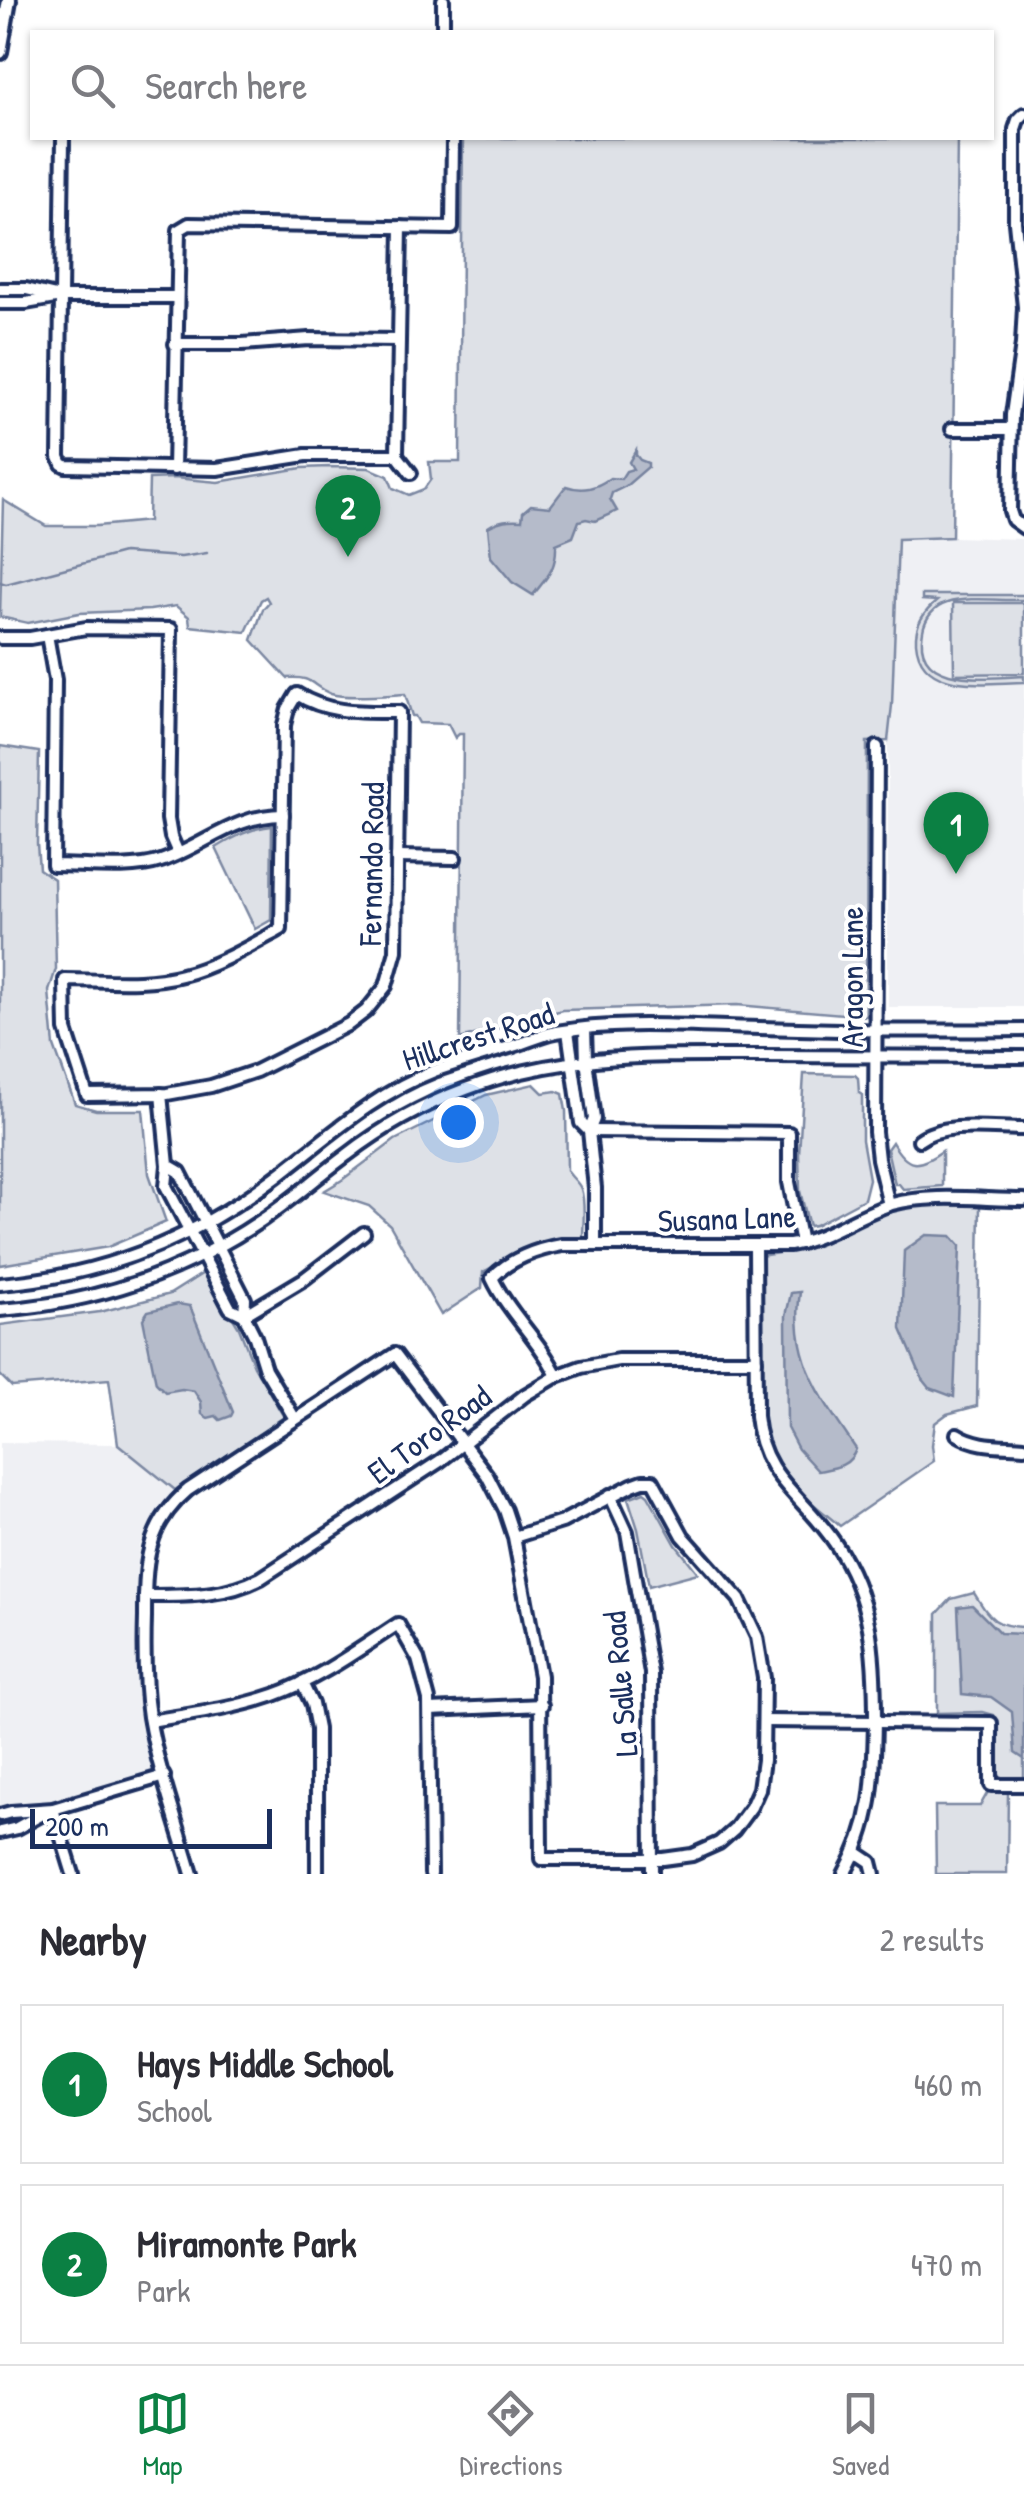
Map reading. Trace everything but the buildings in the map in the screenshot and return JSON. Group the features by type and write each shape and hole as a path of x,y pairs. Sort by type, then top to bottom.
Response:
{"main road":[{"path":"0,52 9,0"}],"street":[{"path":"443,0 443,30"},
{"path":"1020,526 1010,511 1012,402 1023,326 1023,284 1014,208 1015,129 1023,115"},
{"path":"63,140 62,464 227,468 306,455 397,455"},
{"path":"174,468 177,236 181,228 189,224 452,228 453,140"},
{"path":"401,227 397,455 411,473"},
{"path":"0,289 62,297"},
{"path":"0,302 62,297 176,297"},
{"path":"174,344 399,340"},
{"path":"952,428 1011,429"},
{"path":"0,638 20,639 86,628 170,629 168,819 178,854"},
{"path":"47,634 55,680 53,865 141,865 161,861 244,820 283,815"},
{"name":"Fernando Road","path":"296,694 335,710 399,712 395,958 386,986 371,1006 349,1024 256,1071 211,1086 161,1094 87,1095 66,1030 66,980 150,980 182,975 282,929 283,815 285,719 296,694"},
{"name":"Aragon Lane","path":"877,748 876,1150 889,1205"},
{"path":"397,857 454,858"},
{"name":"Hillcrest Road","path":"0,1284 97,1268 148,1251 205,1224 253,1194 393,1090 434,1071 554,1032 626,1026 876,1032 1024,1030"},
{"path":"585,1030 594,1120 589,1131 596,1188 595,1245"},
{"path":"568,1031 581,1123 589,1131 789,1132 789,1182 802,1243"},
{"name":"Hillcrest Road","path":"0,1310 105,1292 167,1272 218,1248 273,1212 360,1145 412,1113 489,1080 572,1061 633,1056 1024,1056"},
{"path":"161,1094 168,1166 166,1186 230,1308 244,1314"},
{"path":"918,1140 929,1132 944,1129 1024,1128"},
{"path":"168,1166 180,1172 245,1299 244,1314 268,1377 296,1419"},
{"name":"Susana Lane","path":"557,1376 492,1278 498,1270 542,1249 802,1243 889,1205 922,1199 1024,1200"},
{"path":"244,1314 304,1279 364,1233"},
{"path":"755,1246 759,1437 781,1481 818,1520 849,1566 865,1604 874,1659 871,1805 856,1852 844,1874"},
{"path":"192,1874 150,1721 145,1596 152,1541 173,1504 196,1484 395,1354 493,1485 514,1537 542,1705 541,1859 683,1858 719,1843 740,1823 756,1798 762,1779 764,1721 758,1637 732,1591 683,1536 653,1481 643,1481 610,1495 562,1522 514,1537"},
{"name":"El Toro Road","path":"145,1596 210,1595 252,1583 434,1466 557,1376 618,1360 756,1360"},
{"path":"958,1434 982,1444 1024,1447"},
{"name":"La Salle Road","path":"610,1495 627,1532 650,1657 652,1874"},
{"path":"150,1721 241,1705 302,1684 398,1624 422,1669 430,1710 431,1874"},
{"path":"302,1684 312,1704 317,1728 317,1874"},
{"path":"430,1710 542,1705"},
{"path":"764,1721 990,1723 991,1785 1024,1785"},
{"path":"0,1815 54,1808 164,1776"},
{"path":"0,1832 17,1828 54,1808"},
{"path":"54,1808 72,1874"},
{"path":"856,1852 870,1862 874,1874"}],"shaded area":[{"path":"463,140 957,140 952,537 898,539 888,741 867,742 866,1016 737,1005 562,1010 460,1039 463,734 455,738 448,724 419,723 412,716 405,694 338,695 308,680 287,678 252,640 269,602 266,597 246,632 190,626 189,617 176,606 79,613 28,623 0,617 3,500 46,526 97,526 148,521 149,479 218,482 302,468 369,468 388,476 393,488 409,495 424,489 431,479 429,462 460,462"},
{"path":"898,538 1024,539 1024,1007 888,1007 888,741"},
{"path":"922,595 1024,595 1024,600 964,600 942,605 926,622 923,650 929,663 941,671 957,676 1024,676 1024,682 958,682 929,671 920,659 916,636 921,619 937,601 922,600"},
{"path":"953,603 1024,603 1024,673 954,674"},
{"path":"0,746 39,752 39,869 54,879 56,969 49,991 54,1046 75,1104 96,1110 143,1110 149,1174 166,1222 108,1247 0,1265"},
{"path":"272,826 271,920 255,929 216,848 243,834"},
{"path":"804,1074 858,1078 869,1179 864,1199 809,1226 800,1191"},
{"path":"534,1084 543,1093 563,1094 567,1170 583,1195 583,1239 538,1243 483,1272 482,1288 441,1315 390,1225 369,1206 324,1191 395,1140 486,1095"},
{"path":"892,1142 913,1163 926,1161 942,1151 942,1186 903,1189 895,1184 887,1149"},
{"path":"980,1204 977,1406 947,1414 935,1423 934,1461 840,1526 791,1483 771,1453 762,1394 760,1256 803,1249 902,1207"},
{"path":"205,1272 239,1328 254,1366 284,1417 175,1490 118,1444 109,1379 12,1387 0,1375 0,1325 100,1312 170,1294"},
{"path":"0,1443 118,1444 175,1490 149,1525 140,1546 138,1566 137,1666 140,1707 153,1766 150,1772 25,1808 0,1811"},
{"path":"644,1492 698,1573 649,1586 628,1498"},
{"path":"974,1593 993,1619 1024,1627 1024,1779 1003,1779 998,1774 999,1736 994,1715 937,1713 937,1614 951,1599"},
{"path":"989,1790 1008,1791 1007,1874 936,1874 935,1806 980,1806"}],"water":[{"path":"636,450 648,467 612,493 610,499 617,511 595,521 579,521 573,537 556,544 553,566 533,595 512,582 491,557 488,527 504,520 522,520 523,512 531,505 550,507 566,486 584,489 610,478 621,479 633,469 629,462"},
{"path":"926,1235 951,1236 960,1246 954,1397 930,1388 922,1378 901,1329 904,1251"},
{"path":"800,1292 798,1316 804,1357 820,1394 856,1449 846,1463 818,1471 798,1449 787,1428 786,1316 791,1293"},
{"path":"178,1304 190,1306 233,1412 231,1416 220,1420 216,1416 208,1418 202,1414 194,1391 165,1392 156,1383 143,1319 148,1311"},
{"path":"972,1605 1000,1633 1024,1634 1024,1759 1015,1753 1012,1712 991,1697 962,1694 958,1607"}],"waterway":[{"path":"0,582 6,584 123,553 181,557 207,553"}],"place":[{"name":"Miramonte Park","path":"348,557"},
{"name":"Hays Middle School","path":"956,874"}]}
